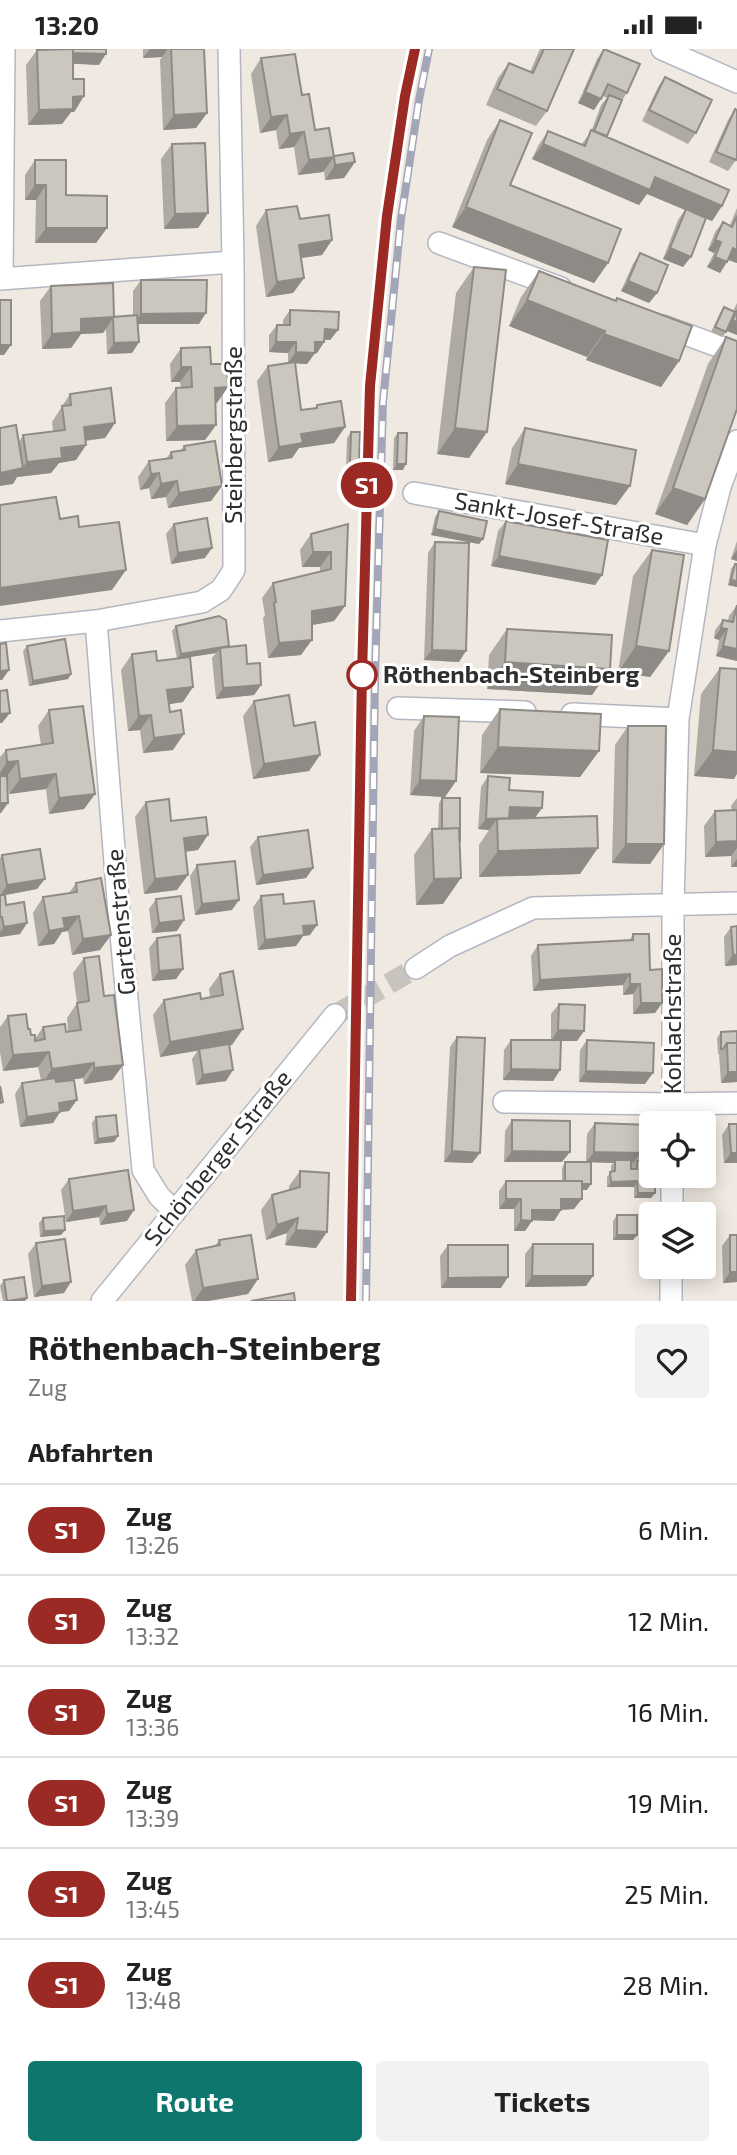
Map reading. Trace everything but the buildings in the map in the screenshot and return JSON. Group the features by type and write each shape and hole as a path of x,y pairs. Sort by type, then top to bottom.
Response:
{"street":[{"path":"4,49 1,279 233,262"},
{"name":"Steinbergstraße","path":"0,631 96,621 201,603 221,590 234,570 229,49"},
{"path":"662,49 737,82"},
{"path":"439,243 582,295"},
{"path":"646,319 737,353"},
{"name":"Kohlachstraße","path":"673,1111 673,905 678,719 705,545 728,489 737,442"},
{"name":"Sankt-Josef-Straße","path":"414,493 705,545"},
{"name":"Gartenstraße","path":"96,621 143,1170 159,1196 175,1212"},
{"path":"398,708 678,719"},
{"path":"416,968 450,946 533,908 737,903"},
{"name":"Schönberger Straße","path":"102,1301 335,1015"},
{"path":"504,1102 639,1112"},
{"path":"690,1111 737,1103"},
{"path":"671,1279 671,1301"}],"tunnel":[{"path":"335,1015 416,968"}],"railway":[{"path":"351,1301 370,386 387,216 415,49"},
{"path":"366,1301 375,676 383,402 401,219 429,49"}],"train":[{"name":"S1","path":"351,1301 370,386 387,216 415,49"}],"place":[{"name":"Röthenbach-Steinberg","path":"362,675"}]}
